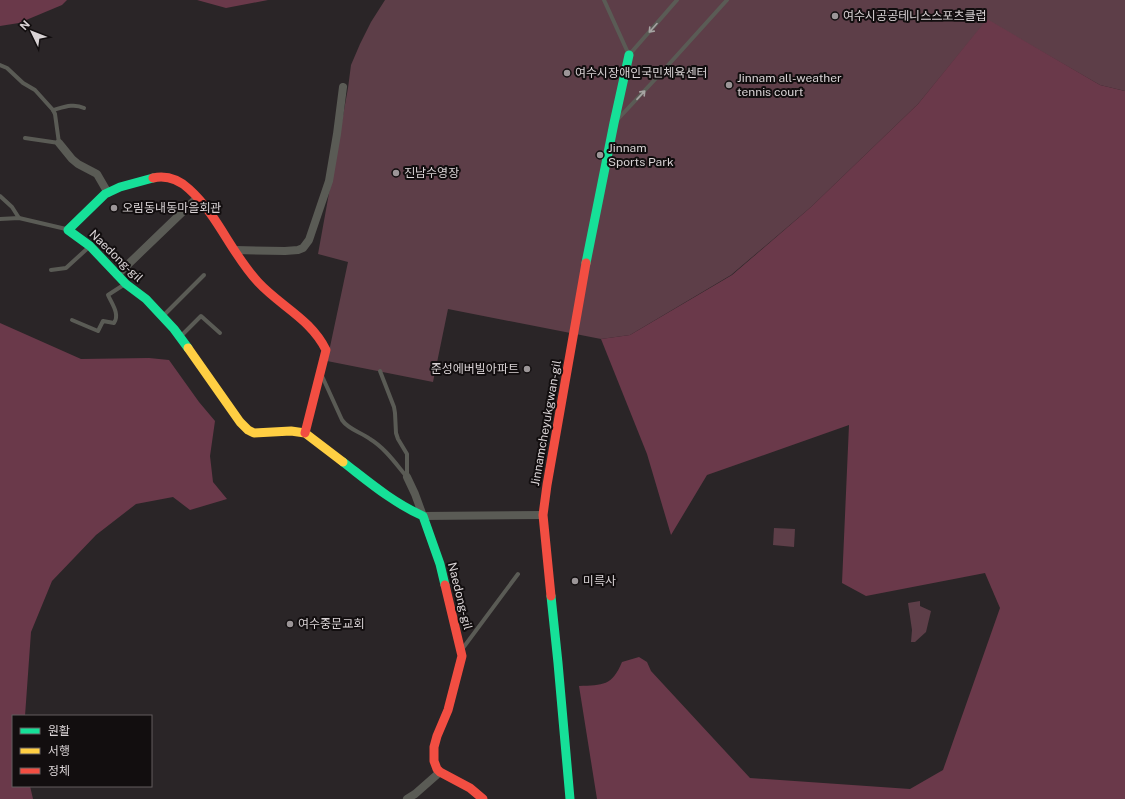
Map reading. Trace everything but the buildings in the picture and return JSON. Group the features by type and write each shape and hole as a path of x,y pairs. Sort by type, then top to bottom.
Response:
{"street":[{"name":"Jinnamcheyukgwan-gil","path":"570,799 543,515 547,485 586,269 614,123 629,55"},
{"path":"235,250 298,250 303,248 309,240 312,235 329,181 343,88"},
{"path":"58,143 78,164 97,174 108,193"},
{"name":"Naedong-gil","path":"161,177 169,177 181,183 197,198 215,219 235,250 258,281 308,325 322,340 326,350 305,433 299,431 264,433 249,431 240,422 180,337 162,316 146,299 126,284 90,246 68,230 108,193 126,185 161,177"},
{"path":"117,275 197,198"},
{"path":"305,433 391,499 423,516 543,515"},
{"path":"407,477 423,516"},
{"name":"Naedong-gil","path":"423,516 440,564 461,652 461,662 446,717 434,744 434,762 440,772"},
{"path":"407,799 440,772 470,788 483,799"}],"lane":[{"path":"604,0 629,55 677,0"},
{"path":"614,123 728,0"},
{"path":"0,65 7,68 23,83 35,90 53,110 56,117 58,143 25,138"},
{"path":"53,110 70,105 84,108"},
{"path":"0,196 12,207 19,218"},
{"path":"0,219 19,218 68,230"},
{"path":"51,270 66,268 90,246"},
{"path":"162,316 204,275"},
{"path":"72,320 98,331 103,321 114,323 117,314 108,295 126,284"},
{"path":"180,337 201,316 220,333"},
{"path":"380,371 394,407 396,433 407,454 407,477"},
{"path":"320,372 345,424 370,438 407,477"},
{"path":"461,652 518,574"}],"shaded area":[{"path":"0,0 67,0 62,5 19,23 0,26"},
{"path":"197,0 268,0 226,8"},
{"name":"Jinnam Sports Park","path":"385,0 1125,0 1125,91 1100,85 987,20 918,104 811,207 731,275 630,335 601,339 448,309 433,382 327,361 348,262 318,254 351,65 371,22"},
{"path":"987,19 1100,85 1125,91 1125,799 597,799 579,686 606,683 614,676 622,662 639,657 647,662 651,671 750,778 910,789 943,770 1000,608 985,573 866,596 842,583 849,425 707,475 671,535 647,454 601,339 630,335 732,275 811,207 918,104"},
{"path":"0,323 81,359 149,358 169,360 199,402 215,421 210,456 213,482 227,499 190,510 173,497 136,504 96,535 52,581 31,632 25,715 12,715 12,787 30,787 33,799 0,799"},
{"path":"774,528 795,529 794,547 773,545"},
{"path":"920,601 920,606 931,611 926,632 915,642 911,642 912,630 908,603"}],"traffic: fast":[{"path":"586,263 629,55"},
{"path":"153,178 120,187 105,194 68,230 90,246 126,284 146,299 174,329 188,348"},
{"path":"343,462 391,498 423,516 440,564 445,585"},
{"path":"551,596 570,799"}],"traffic: slow":[{"path":"188,348 240,422 248,430 254,433 291,431 305,433 343,462"}],"traffic: jam":[{"path":"153,178 163,177 172,179 189,189 208,210 248,271 267,291 304,321 320,339 326,350 305,433"},
{"path":"551,596 543,515 586,263"},
{"path":"445,585 462,656 448,710 434,747 434,761 440,772 470,788 483,799"}],"place":[{"name":"여수시공공테니스스포츠클럽","path":"835,16"},
{"name":"여수시장애인국민체육센터","path":"567,73"},
{"name":"Jinnam all-weather tennis court","path":"729,85"},
{"name":"Jinnam Sports Park","path":"600,155"},
{"name":"진남수영장","path":"396,173"},
{"name":"오림동내동마을회관","path":"114,208"},
{"name":"준성에버빌아파트","path":"527,369"},
{"name":"미륵사","path":"575,581"},
{"name":"여수중문교회","path":"290,624"}]}
